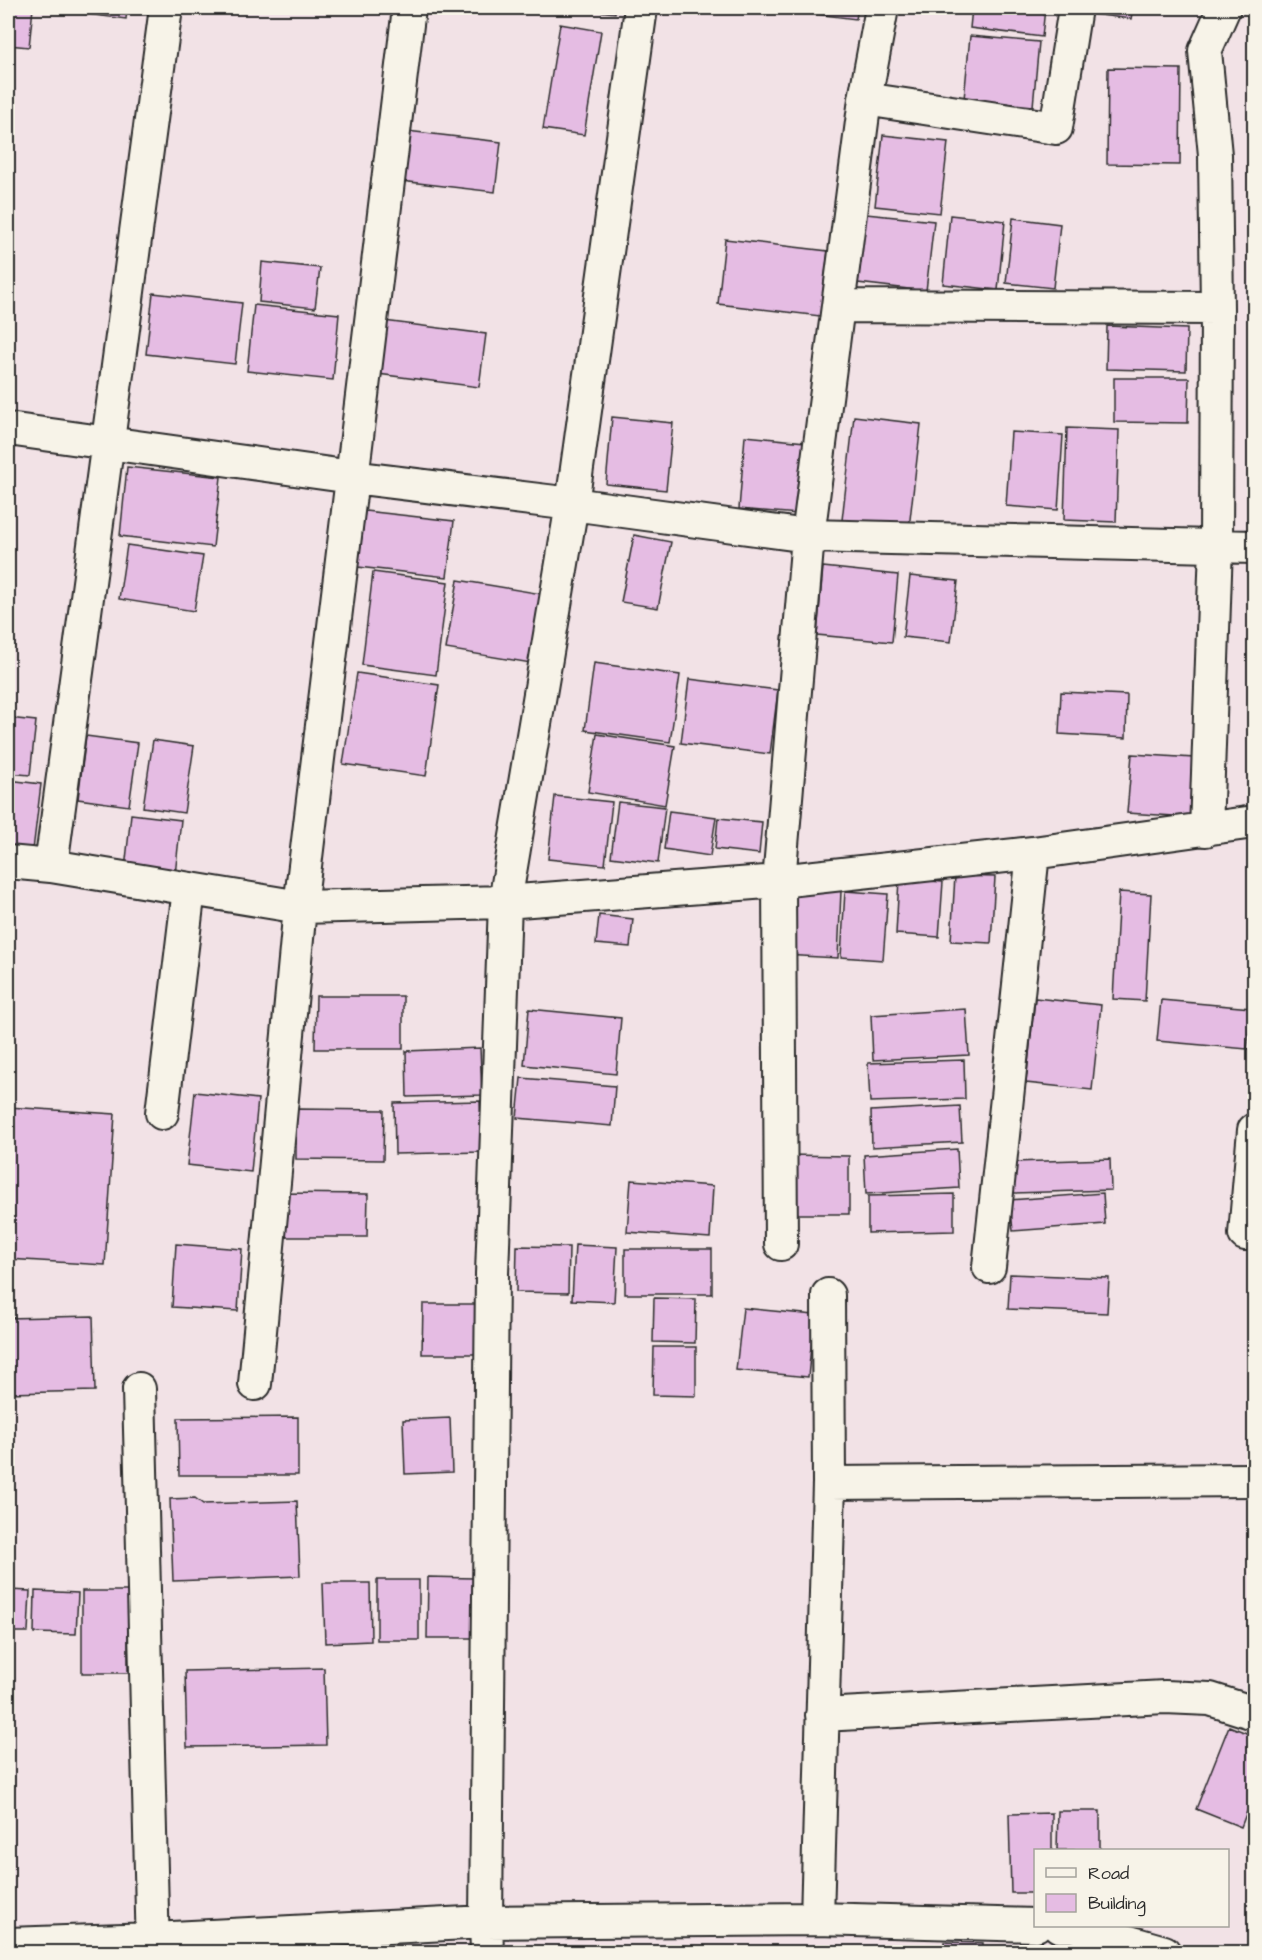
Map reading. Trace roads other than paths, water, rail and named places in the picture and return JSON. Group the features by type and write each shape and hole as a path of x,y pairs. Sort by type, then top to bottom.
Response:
{"street":[{"path":"51,866 166,8"},
{"path":"255,1384 300,907 409,8"},
{"path":"486,1938 492,1274 505,902 572,504 641,8"},
{"path":"781,1244 779,881 808,536 864,99 882,8"},
{"path":"864,99 1056,128 1075,8"},
{"path":"1206,830 1216,546 1217,308 1215,155 1205,51 1224,8"},
{"path":"838,306 1217,308"},
{"path":"8,429 352,477 808,536 1254,547"},
{"path":"8,862 51,866 300,907 505,902 779,881 1033,853 1254,822"},
{"path":"989,1267 1033,853"},
{"path":"162,1113 189,889"},
{"path":"1245,1234 1254,1131"},
{"path":"817,1919 829,1483 828,1295"},
{"path":"139,1389 153,1946"},
{"path":"829,1483 1254,1480"},
{"path":"822,1715 1165,1696 1210,1699 1254,1713"},
{"path":"8,1944 153,1946 486,1938 817,1919 1034,1925"},
{"path":"1076,1927 1164,1953"}]}
